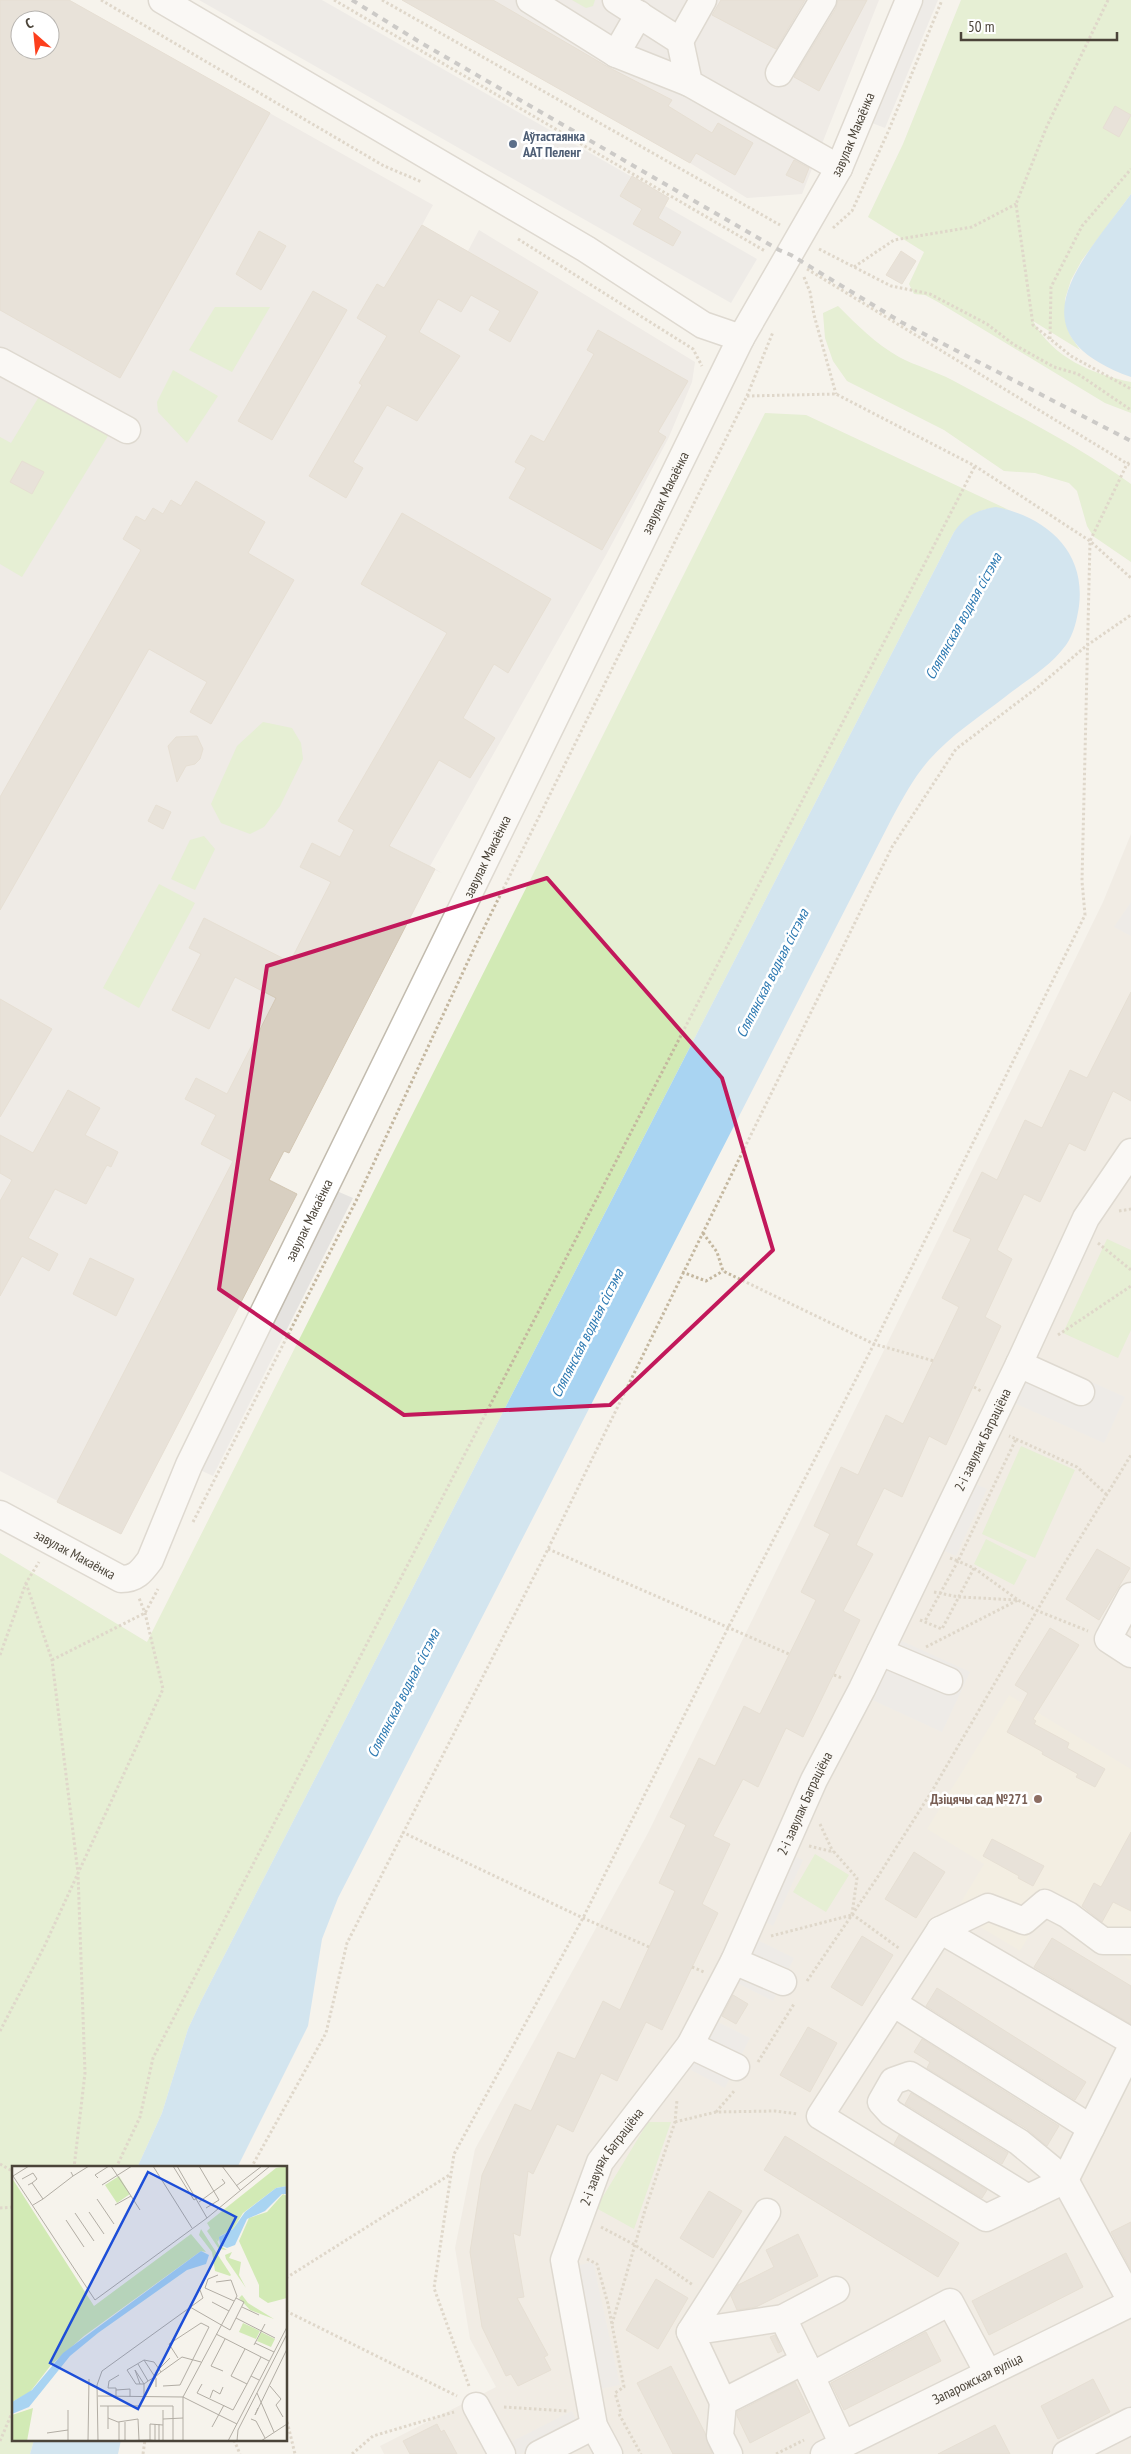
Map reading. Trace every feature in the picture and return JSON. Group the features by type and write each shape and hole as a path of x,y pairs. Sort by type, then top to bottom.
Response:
{"street":[{"path":"162,0 586,249 702,325 741,338"},
{"path":"530,0 616,54 689,83 839,168"},
{"path":"616,0 680,41"},
{"path":"689,83 680,41 703,0"},
{"path":"779,74 822,0"},
{"name":"завулак Макаёнка","path":"0,1514 120,1580 131,1579 141,1572 150,1560 189,1465 741,338 800,270 839,168 909,0"},
{"path":"616,54 639,14"},
{"path":"0,361 128,430"},
{"name":"2-і завулак Баграціёна","path":"609,2454 594,2426 564,2260 600,2162 690,2045 734,1961 814,1780 890,1656 912,1586 1023,1356 1080,1230 1086,1218 1130,1157"},
{"path":"1023,1356 1081,1392"},
{"path":"1131,1596 1108,1639 1131,1654"},
{"path":"890,1656 949,1681"},
{"path":"1131,1941 1103,1942 1068,1915 1045,1903 1024,1921 988,1907 940,1930 820,2116 986,2218 1064,2180 1131,2048"},
{"path":"940,1930 1131,2041"},
{"path":"734,1961 794,1990"},
{"path":"893,2003 1091,2128"},
{"path":"690,2045 743,2073"},
{"path":"1028,2198 891,2113 881,2102 893,2080 910,2075 1019,2142 1064,2180 1131,2302"},
{"path":"690,2332 767,2212"},
{"path":"690,2332 783,2318 836,2290"},
{"path":"723,2402 808,2368 950,2302 988,2373"},
{"name":"Запарожская вуліца","path":"834,2449 1131,2302"},
{"path":"783,2318 808,2368 834,2449"},
{"path":"690,2332 723,2402 720,2436 729,2454"},
{"path":"476,2406 502,2454"},
{"path":"1066,2454 1110,2444 1131,2421"},
{"path":"539,2454 594,2426"}],"path":[{"path":"101,0 384,166 425,183"},
{"path":"334,0 800,270 1129,465"},
{"path":"382,0 781,226"},
{"path":"827,234 852,212 888,132 942,0"},
{"path":"1108,0 1046,126 1016,204 1033,325 1071,356 1131,389"},
{"path":"1050,339 1051,287 1082,226 1131,169"},
{"path":"853,268 894,240 972,227 1016,204"},
{"path":"517,238 693,349 703,370"},
{"path":"812,256 822,241"},
{"path":"818,248 853,268 891,286 930,294 987,324 1013,344 1054,367 1078,374 1131,410"},
{"path":"800,270 810,292 814,316 836,394"},
{"path":"192,1525 356,1201 478,940 747,396 775,329"},
{"path":"747,396 836,394 975,466 1090,541 1131,578"},
{"path":"476,2406 434,2288 454,2154 583,1918 728,1628 874,1344 1085,915 1082,881 1086,646 1090,541 1131,461"},
{"path":"117,2166 140,2117 153,2058 975,466"},
{"path":"252,2166 326,2033 347,1943 548,1549 682,1272 704,1233 892,847 956,749 1038,686 1086,646 1131,615"},
{"path":"1080,1230 1131,1270"},
{"path":"704,1233 717,1252 723,1270 874,1344 934,1361"},
{"path":"682,1272 706,1281 723,1270"},
{"path":"1023,1356 1063,1333 1131,1286"},
{"path":"989,1428 1016,1438 1076,1467 1107,1495"},
{"path":"974,1568 942,1629 925,1621 958,1561 1016,1438"},
{"path":"716,2112 743,2073 794,1990 852,1914 932,1791 1131,1455"},
{"path":"0,1655 26,1583 50,1542"},
{"path":"548,1549 789,1654"},
{"path":"958,1561 974,1568 1018,1600 1038,1611 1108,1639"},
{"path":"26,1583 52,1660 78,1873 85,2072 74,2166"},
{"path":"912,1586 959,1597 1018,1600"},
{"path":"52,1660 145,1613 159,1587"},
{"path":"890,1656 1018,1600"},
{"path":"0,2031 44,1947 163,1689 145,1613"},
{"path":"402,1832 583,1918 650,1947"},
{"path":"788,1840 834,1852 857,1878 852,1914"},
{"path":"747,1931 767,1936 852,1914"},
{"path":"852,1914 919,1963"},
{"path":"612,2326 661,2160 675,2122 678,2096"},
{"path":"675,2122 716,2112 775,2111 820,2116"},
{"path":"0,2164 12,2171"},
{"path":"288,2277 451,2174"},
{"path":"594,2223 635,2245 712,2299"},
{"path":"583,2257 597,2264 624,2387 615,2393 621,2413"},
{"path":"288,2313 476,2406"},
{"path":"352,2454 373,2436 476,2406 572,2411"},
{"path":"0,2441 12,2413"},
{"path":"288,2425 295,2454"},
{"path":"235,2442 240,2454"}],"highlighted area":[{"path":"547,878 722,1078 773,1250 610,1405 404,1415 219,1289 267,966"}],"shaded area":[{"path":"0,0 69,0 433,205 422,225 452,243 468,251 479,230 695,362 692,382 668,439 606,555 430,866 442,873 435,870 289,1153 284,1151 269,1179 297,1194 121,1534 0,1471"},
{"name":"Аўтастаянка ААТ Пеленг","path":"199,0 322,0 669,198 665,206 757,259 731,303"},
{"path":"402,0 879,0 802,194 747,198 690,163"},
{"path":"922,0 938,0 885,128 872,123"},
{"path":"1131,834 1131,2454 384,2454 380,2446 496,2387 470,2339 455,2248 475,2149 648,1833 1103,902"},
{"path":"1131,902 1131,936 1114,927"},
{"path":"325,1186 353,1198 213,1476 189,1465"},
{"path":"1031,1355 1125,1397 1104,1443 1010,1401"},
{"path":"966,1480 987,1489 956,1556 936,1547"},
{"path":"893,1637 970,1672 942,1732 866,1697"},
{"name":"Дзіцячы сад №271","path":"1009,1695 1131,1769 1131,1961 1045,1909 1020,1951 955,1912 984,1864 927,1829"},
{"path":"786,1853 803,1860 773,1926 757,1918"},
{"path":"751,1937 794,1958 773,2001 729,1979"},
{"path":"712,2019 750,2038 725,2088 687,2068"},
{"path":"593,2262 620,2385 599,2389 571,2267"},
{"path":"572,2411 579,2425 521,2454 510,2454 505,2445"}],"green space":[{"path":"572,0 595,0 593,6 586,8"},
{"path":"961,0 1131,0 1131,194 1082,260 1071,280 1065,299 1070,335 1080,350 1033,321 1051,345 1075,362 1116,379 1131,382 1131,413 1105,403 938,302 925,295 914,294 909,284 924,252 868,217 903,144"},
{"path":"838,306 875,340 899,357 946,377 1021,417 1066,442 1131,484 1131,562 1093,536 1087,526 1077,491 1069,483 1035,473 1004,471 944,430 847,381 833,361 825,338 823,313"},
{"path":"215,307 270,307 232,372 189,350"},
{"path":"173,370 218,396 187,443 158,412 157,402"},
{"path":"46,385 114,426 22,577 0,564 0,437 11,443"},
{"path":"765,413 806,415 1009,510 991,509 978,512 972,515 954,532 201,2001 188,2029 162,2113 138,2166 12,2166 12,2442 33,2442 30,2454 0,2454 0,1553 147,1642"},
{"path":"263,722 292,728 301,743 303,759 280,806 264,827 250,834 221,823 211,804 237,746"},
{"path":"204,836 215,849 195,890 171,879 190,840"},
{"path":"159,884 195,903 139,1008 103,988"},
{"path":"1107,1239 1131,1250 1131,1330 1118,1358 1063,1333"},
{"path":"1021,1446 1075,1470 1035,1558 982,1534"},
{"path":"986,1539 1027,1560 1014,1585 974,1564"},
{"path":"815,1854 849,1875 826,1912 793,1892"},
{"path":"648,2122 671,2122 634,2229 596,2208"}],"water":[{"path":"1131,194 1131,377 1094,359 1073,339 1064,317 1067,294 1077,270"},
{"name":"Сляпянская водная сістэма","path":"996,507 1031,519 1046,528 1069,553 1076,569 1079,586 1079,606 1069,641 1060,653 1045,667 946,742 918,773 892,818 338,1898 322,1939 308,2026 238,2166 138,2166 162,2113 188,2029 201,2001 954,532 972,515"},
{"path":"33,2442 121,2442 118,2454 30,2454"}],"building":[{"path":"0,0 69,0 270,113 120,378 0,310"},
{"path":"402,0 493,0 608,67 672,100 668,106 712,133 718,123 753,143 735,175 696,153 690,163"},
{"path":"721,0 805,0 776,49 712,15"},
{"path":"838,0 867,0 819,91 794,77 836,8"},
{"path":"1115,106 1131,115 1119,137 1103,128"},
{"path":"794,160 809,168 803,183 786,175"},
{"path":"632,176 669,198 658,218 681,232 673,246 633,224 642,209 620,196"},
{"path":"422,225 538,292 510,342 489,330 500,311 471,295 461,312 438,299 419,332 460,356 417,421 387,405 353,462 363,468 346,498 309,476 362,385 359,383 387,336 357,318 377,284 384,288"},
{"path":"259,231 286,246 261,290 236,274"},
{"path":"901,251 916,261 902,284 886,275"},
{"path":"313,291 347,310 272,440 238,421"},
{"path":"598,330 688,381 658,432 666,437 602,550 509,498 526,468 515,462 531,435 544,442 594,354 587,350"},
{"path":"22,461 44,472 32,494 10,482"},
{"path":"196,481 265,522 248,553 294,580 211,724 190,712 207,682 149,649 0,910 0,797 141,550 123,539 136,516 145,521 153,508 163,514 171,500 181,506"},
{"path":"402,513 551,599 508,673 494,664 463,718 495,738 470,778 439,760 389,846 435,869 289,1153 284,1151 269,1180 297,1194 121,1534 57,1502 233,1161 201,1144 216,1115 185,1099 196,1078 227,1094 276,998 235,977 209,1029 172,1010 201,954 189,948 204,918 290,962 331,882 300,867 312,843 340,857 354,830 338,821 447,633 361,584"},
{"path":"197,736 203,749 200,759 195,764 186,766 177,782 168,746 176,737"},
{"path":"156,805 171,812 163,829 148,821"},
{"path":"1131,992 1131,1101 1113,1091 1085,1151 1069,1143 1040,1202 1024,1194 997,1250 1012,1259 985,1317 1001,1326 946,1445 929,1436 902,1497 884,1488 856,1545 873,1554 843,1611 860,1620 803,1737 786,1728 758,1787 743,1779 713,1836 730,1844 702,1904 718,1913 662,2030 646,2022 617,2081 601,2073 573,2132 557,2124 533,2174 528,2171 520,2236 513,2233 524,2297 517,2298 548,2355 544,2357 551,2370 518,2386 511,2374 506,2376 482,2327 470,2252 482,2175 515,2104 531,2111 558,2052 575,2059 603,2001 620,2010 675,1891 659,1883 686,1825 670,1817 699,1758 715,1766 744,1706 760,1714 816,1600 801,1592 830,1534 814,1526 841,1467 858,1475 886,1415 903,1424 959,1307 942,1298 971,1239 953,1231 982,1172 997,1180 1025,1120 1042,1128 1070,1070 1087,1078"},
{"path":"0,999 52,1029 0,1117"},
{"path":"68,1090 100,1108 85,1135 118,1152 111,1167 107,1165 86,1204 55,1189 28,1238 58,1254 49,1271 22,1256 0,1296 0,1201 12,1180 0,1173 0,1135 33,1153"},
{"path":"90,1258 134,1279 116,1316 73,1294"},
{"path":"1097,1549 1130,1568 1099,1620 1066,1599"},
{"path":"1050,1628 1079,1645 1033,1719 1036,1721 1034,1724 1069,1743 1067,1748 1105,1769 1095,1787 1076,1777 1078,1774 1042,1754 1043,1752 1007,1732 1028,1693 1015,1685"},
{"path":"1131,1832 1131,1911 1113,1902 1102,1922 1082,1906 1094,1883 1101,1887"},
{"path":"992,1839 1044,1866 1033,1886 983,1856"},
{"path":"914,1852 945,1872 916,1918 885,1899"},
{"path":"862,1936 893,1955 862,2006 831,1987"},
{"path":"1052,1938 1131,1986 1131,2024 1034,1967"},
{"path":"937,1988 1086,2082 1075,2100 926,2006"},
{"path":"733,1995 748,2004 736,2024 722,2016"},
{"path":"808,2027 837,2043 810,2092 780,2075"},
{"path":"922,2039 1059,2126 1047,2146 1027,2129 927,2068 930,2062 914,2052"},
{"path":"911,2093 1008,2153 1002,2164 905,2104"},
{"path":"899,2135 987,2190 982,2198 894,2144"},
{"path":"785,2136 959,2243 938,2277 764,2170"},
{"path":"709,2191 742,2211 713,2258 680,2238"},
{"path":"1131,2222 1131,2270 1111,2232"},
{"path":"798,2234 818,2276 756,2307 737,2310 731,2296 738,2285 774,2267 766,2250"},
{"path":"1066,2253 1083,2287 989,2335 972,2301"},
{"path":"656,2279 688,2298 658,2349 626,2330"},
{"path":"926,2332 941,2361 844,2410 831,2383"},
{"path":"775,2335 782,2351 778,2353 770,2337"},
{"path":"671,2366 705,2433 712,2454 673,2454 637,2383"},
{"path":"1093,2379 1110,2412 1058,2439 1041,2406"},
{"path":"795,2382 810,2412 750,2443 737,2416 737,2412"},
{"path":"437,2424 441,2432 444,2430 457,2454 410,2454 403,2441"},
{"path":"995,2425 1010,2454 938,2454"}],"railway":[{"path":"352,0 418,41 779,250 791,255 901,322 1131,441"}],"place":[{"name":"Аўтастаянка ААТ Пеленг","path":"513,144"},
{"name":"Дзіцячы сад №271","path":"1038,1799"}]}
